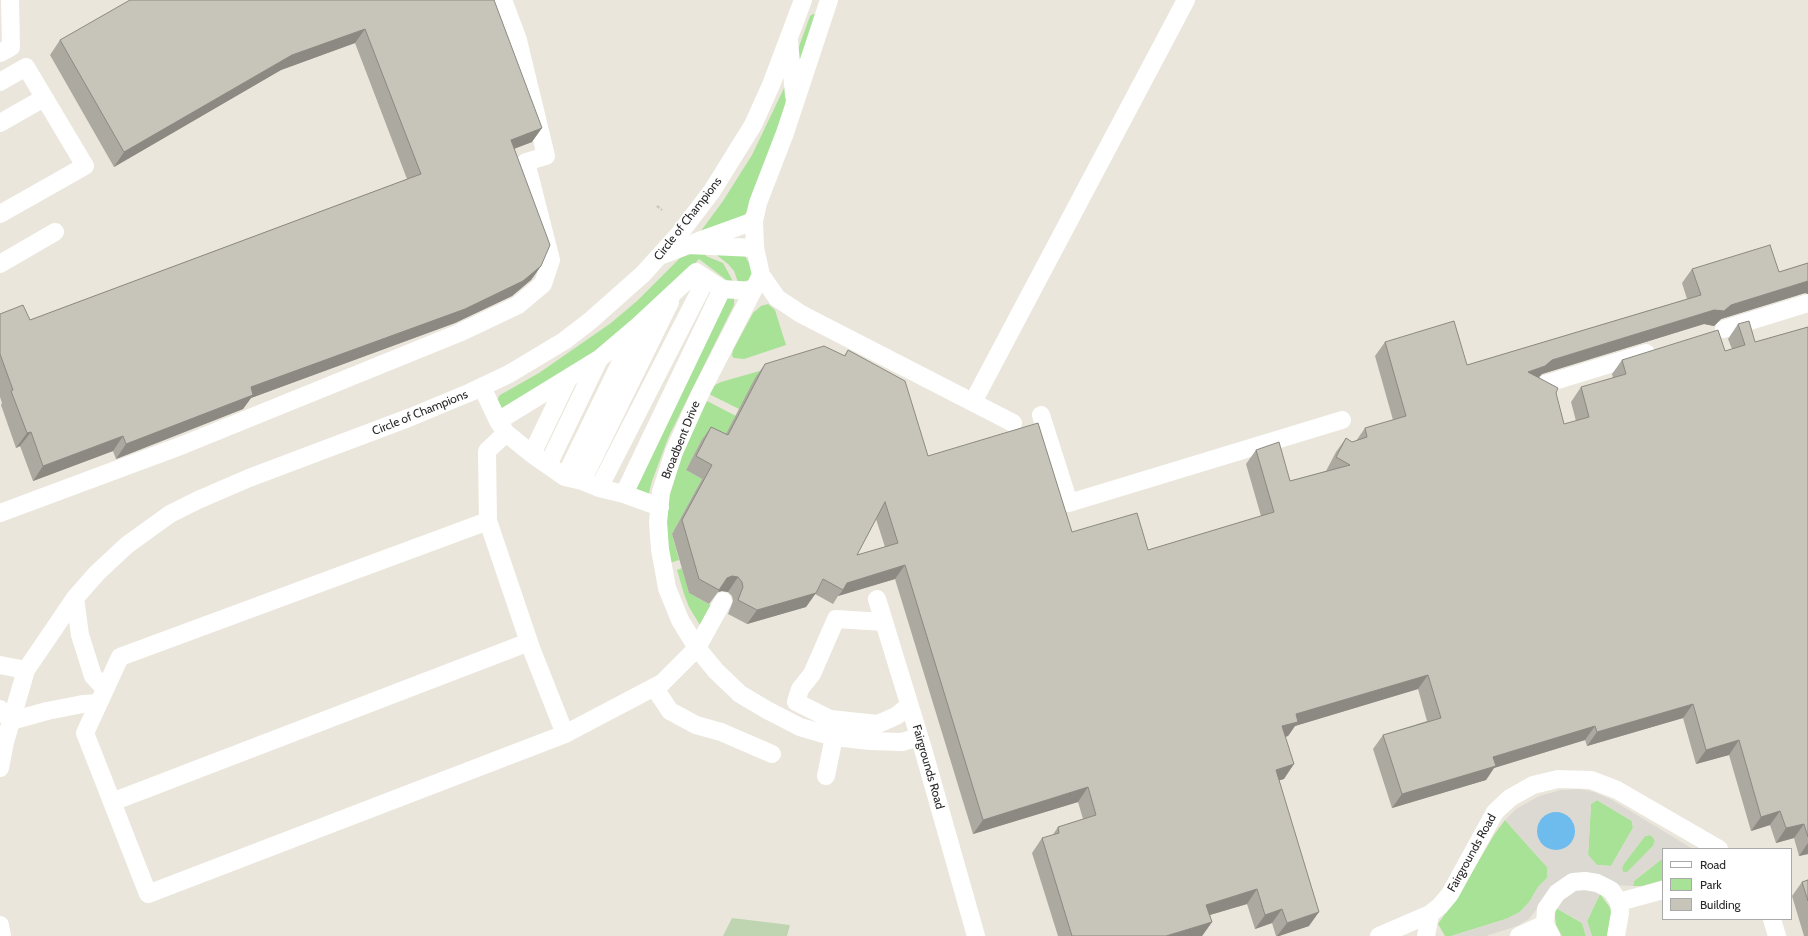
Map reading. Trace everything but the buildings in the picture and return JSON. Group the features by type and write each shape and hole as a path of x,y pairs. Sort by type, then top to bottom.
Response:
{"street":[{"path":"0,52 11,47 10,0"},
{"path":"0,513 183,445 459,333 518,305 544,284 551,260 526,162 546,156 518,40 503,0"},
{"path":"803,0 827,5 785,133 758,203 754,221 755,248 761,275 777,298 801,314 1013,423"},
{"name":"Circle of Champions","path":"0,768 6,715 26,670 75,598 97,573 127,545 170,514 198,500 249,478 411,417 482,387 522,367 564,341 618,298 661,255 712,191 753,125 771,85 803,0"},
{"path":"973,402 1186,0"},
{"path":"789,35 795,102"},
{"path":"0,82 26,67 85,166 0,214"},
{"path":"0,123 44,98"},
{"path":"661,255 754,221"},
{"path":"0,264 55,232"},
{"path":"688,245 755,248"},
{"path":"565,734 529,642 488,522 487,451 502,427 568,379 599,359 639,325 696,272 722,289 753,291"},
{"name":"Broadbent Drive","path":"761,275 700,394 674,452 661,492 658,522 660,549 667,588 680,620 697,648 716,671 740,694 767,710 800,727 834,737 870,741 902,742 919,737"},
{"path":"599,488 706,279"},
{"path":"624,494 722,289"},
{"path":"582,481 674,292"},
{"path":"1724,329 1808,303"},
{"path":"565,476 639,325"},
{"path":"1545,384 1663,348"},
{"path":"548,465 599,359"},
{"path":"532,454 568,379"},
{"path":"482,387 502,427 532,454 548,465 565,476 660,507"},
{"path":"1041,415 1069,503 1342,420"},
{"path":"488,522 120,657 85,733 148,894 565,734 662,683 697,648 724,601"},
{"path":"75,598 80,635 93,676 102,696"},
{"name":"Fairgrounds Road","path":"877,599 910,706 976,936"},
{"path":"884,622 836,619 812,674 800,689 796,702 830,719 878,724 896,716 910,706"},
{"path":"112,802 529,642"},
{"path":"0,666 26,670"},
{"path":"654,687 670,711 696,725 720,732 772,754"},
{"path":"6,715 47,711 83,704 102,696"},
{"path":"826,776 834,737"},
{"name":"Fairgrounds Road","path":"1379,936 1430,914 1440,906 1450,894 1495,812 1510,798 1524,789 1543,782 1558,779 1591,780 1617,790 1717,848"},
{"path":"1519,936 1548,930 1546,909 1557,893 1573,882 1585,881 1597,883 1611,890 1619,902 1620,913 1616,936"},
{"path":"1619,902 1662,890"},
{"path":"1426,936 1430,914"},
{"path":"1772,920 1777,936"},
{"path":"0,925 2,936"}],"path":[{"path":"656,206 662,210"}],"green space":[{"path":"815,14 798,72 796,55 810,16"},
{"path":"785,86 786,108 746,213 743,217 698,235 723,201 752,155"},
{"path":"704,251 706,256 723,263 734,283 729,282 699,259 674,286 580,365 504,411 500,408 497,400 500,395 539,373 611,323 637,301 680,258"},
{"path":"714,253 745,256 752,268 752,275 749,283 747,280 739,285 734,271"},
{"path":"728,295 734,298 734,305 669,436 652,481 649,493 650,498 634,488"},
{"path":"768,304 775,310 786,345 744,359 734,358 732,356 733,350 753,313 761,306"},
{"path":"791,362 739,409 709,394 715,385 721,382"},
{"path":"707,401 736,416 718,450 701,441 686,470 702,479 672,534 679,560 670,563 666,528 668,501 687,438"},
{"path":"682,568 689,593 716,608 703,630 689,607 684,594 677,570"},
{"path":"1597,800 1632,821 1633,828 1611,866 1597,865 1588,855 1591,804"},
{"path":"1505,820 1547,867 1547,878 1538,887 1530,901 1520,912 1506,919 1451,936 1445,936 1438,924 1461,891 1494,835"},
{"path":"1650,835 1655,841 1653,846 1627,873 1623,872 1623,864 1645,836"},
{"path":"1662,859 1662,880 1642,886 1633,886 1634,881"},
{"path":"1600,894 1611,909 1611,926 1607,936 1592,936 1587,921"},
{"path":"1556,908 1582,923 1586,936 1562,936 1556,925"},
{"path":"732,918 790,925 787,936 723,936"}],"shaded area":[{"path":"1579,789 1594,792 1612,800 1691,848 1662,848 1662,859 1634,881 1633,886 1617,885 1600,877 1544,899 1529,919 1517,926 1486,936 1452,936 1506,919 1520,912 1530,901 1538,887 1547,878 1547,867 1505,820 1516,809 1539,796 1561,790","holes":["1597,800 1632,821 1633,828 1611,866 1597,865 1588,855 1591,804","1650,835 1655,841 1653,846 1627,872 1623,872 1622,868 1624,864 1645,836"]},
{"path":"1581,889 1595,891 1600,894 1587,921 1592,936 1586,936 1582,923 1556,908 1568,893"}],"water":[{"path":"1556,812 1569,818 1575,831 1569,844 1556,850 1543,844 1537,831 1543,818"}]}
